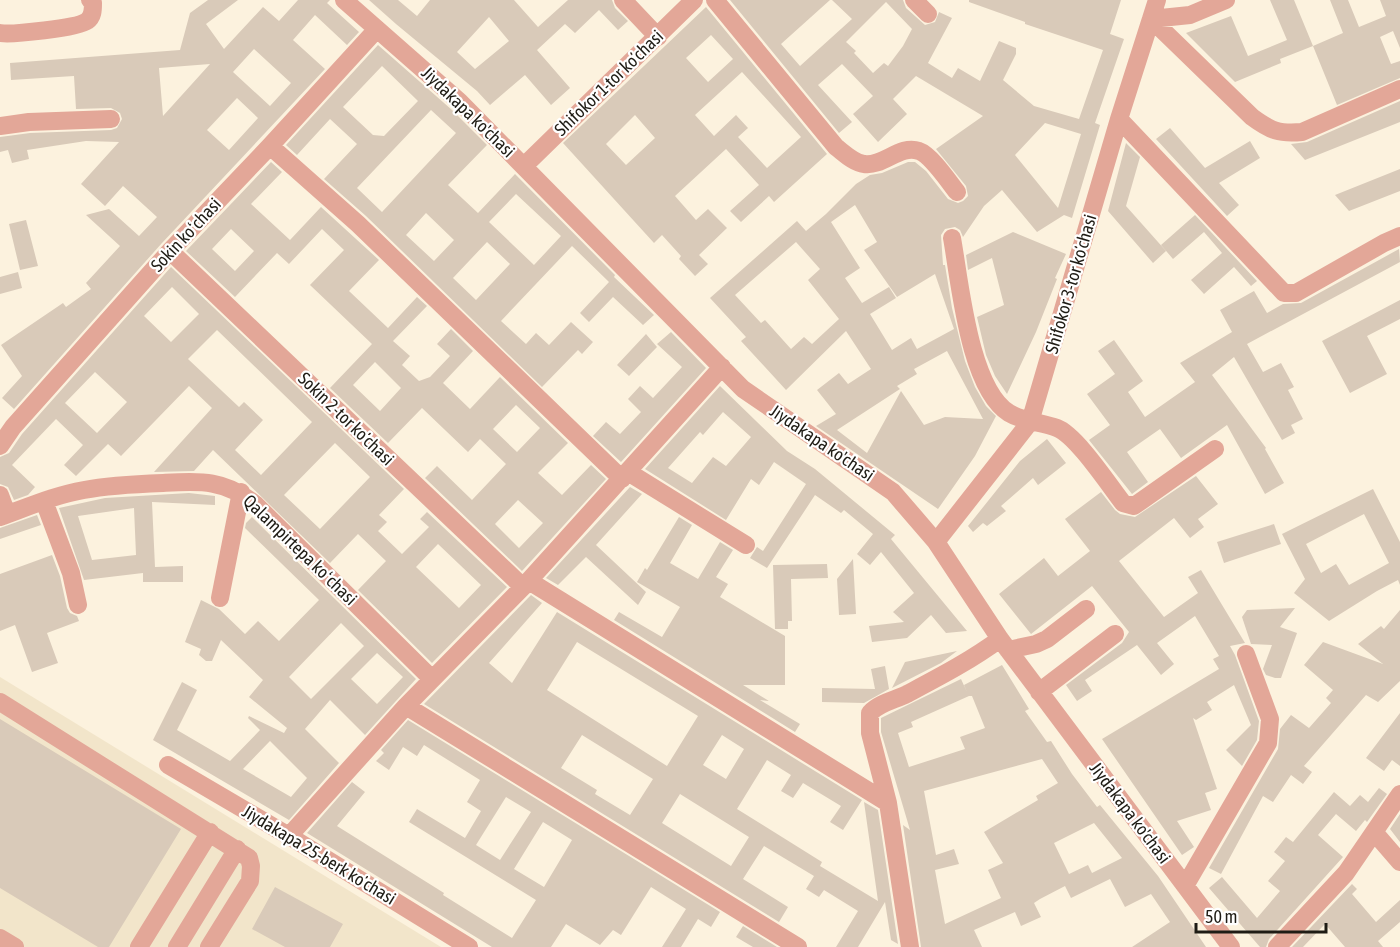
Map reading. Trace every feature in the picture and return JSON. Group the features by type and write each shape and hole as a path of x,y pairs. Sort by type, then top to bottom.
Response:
{"street":[{"path":"0,33 14,34 77,25 87,21 92,14 93,3 90,0"},
{"name":"Jiydakapa ko'chasi","path":"344,0 460,102 743,389 894,492 936,542 1004,645 1231,947"},
{"path":"623,0 658,37"},
{"name":"Shifokor 1-tor koʼchasi","path":"524,166 694,0"},
{"path":"715,0 836,147 852,159 864,164 876,163 909,149 919,151 926,155 957,192"},
{"path":"914,0 928,14"},
{"name":"Shifokor 3-tor koʼchasi","path":"936,542 1030,422 1119,119 1157,0"},
{"path":"1151,20 1190,15 1226,0"},
{"path":"1151,20 1252,117 1269,130 1285,134 1302,132 1400,89"},
{"name":"Sokin koʻchasi","path":"0,446 13,427 170,251 377,29"},
{"path":"0,126 29,122 111,119"},
{"path":"1119,119 1284,293 1296,293 1400,236"},
{"path":"270,146 357,224 625,475 746,545"},
{"path":"952,238 976,363 989,393 1008,413 1030,422 1058,428 1075,443 1123,503 1134,506 1215,449"},
{"name":"Sokin 2-tor koʼchasi","path":"170,251 526,584 888,803"},
{"path":"289,836 406,706 526,584 722,367"},
{"name":"Qalampirtepa koʻchasi","path":"4,515 82,490 124,484 201,481 224,485 241,492 255,504 432,679"},
{"path":"220,598 241,492"},
{"path":"0,495 4,515"},
{"path":"44,501 71,573 78,605"},
{"path":"910,947 888,803 870,733 870,713 883,704 1004,645 1036,644 1047,639 1086,609"},
{"path":"1039,692 1115,634"},
{"path":"1185,886 1268,743 1270,719 1246,654"},
{"path":"0,702 249,858 250,881 209,947"},
{"path":"406,706 798,947"},
{"name":"Jiydakapa 25-berk koʼchasi","path":"168,765 289,836 469,947"},
{"path":"1277,947 1346,873 1400,794"},
{"path":"139,947 210,832"},
{"path":"1374,832 1400,862"},
{"path":"177,947 237,849"},
{"path":"0,938 15,947"}],"shaded area":[{"path":"0,677 441,947 0,947"}],"building":[{"path":"208,0 238,0 206,24 224,49 263,7 279,21 298,0 330,0 327,3 359,32 347,45 315,15 293,40 325,69 162,243 14,409 2,398 22,376 1,345 63,303 66,307 91,289 86,283 120,246 86,215 109,209 139,236 157,217 123,186 105,206 81,184 119,142 86,141 27,150 29,159 12,163 8,150 0,152 0,137 30,133 111,130 117,128 122,119 120,113 111,108 76,109 74,76 11,80 10,63 180,50 190,13","holes":["254,49 291,83 270,106 233,72","210,64 163,116 159,68","237,98 258,118 229,150 207,130"]},
{"path":"369,0 398,0 417,16 430,0 514,0 538,27 568,0 612,0 615,8 628,21 618,30 599,10 575,33 565,24 537,50 570,88 551,105 525,75 490,105 477,91","holes":["489,17 509,41 475,69 457,52"]},
{"path":"730,0 830,0 781,44 800,66 852,19 832,0 903,0 906,8 925,25 935,22 939,12 952,18 928,63 952,78 958,68 980,81 999,41 1016,48 1016,54 1003,80 1034,106 1079,119 1103,50 1025,24 1025,22 969,2 969,0 1121,0 1110,34 1124,39 1095,123 1100,125 1072,218 1064,215 1037,232 1002,190 984,206 963,237 960,230 955,227 945,229 941,235 943,265 945,265 952,308 965,361 975,387 986,406 996,416 975,456 938,509 816,426 836,414 817,390 839,373 848,384 871,369 846,331 786,390 741,341 746,337 710,298 797,221 806,231 856,184 870,175 882,173 908,162 915,162 926,171 948,199 958,203 963,201 968,196 966,186 936,149 983,116 916,76 893,99 907,114 878,142 853,114 873,96 842,64 818,85 852,122 839,133","holes":["886,2 912,29 888,66 884,63 873,73 846,42","1045,123 1081,134 1058,208 1015,155","855,205 877,242 864,250 897,297 935,274 954,329 917,349 911,338 892,350 870,314 896,298 889,287 862,303 845,278 860,268 831,222","796,242 820,269 808,280 839,319 812,344 804,337 791,349 765,320 761,323 735,295","947,351 983,419 945,417 924,425 901,391 867,453 837,430 900,389 897,386 917,374 914,369"]},
{"path":"1270,0 1294,0 1313,46 1280,59 1281,63 1235,82 1186,33 1231,16 1248,56 1287,40"},
{"path":"1330,0 1348,0 1359,27 1386,16 1380,0 1400,0 1400,48 1393,31 1380,37 1391,64 1400,61 1400,78 1337,105 1313,46 1343,33"},
{"path":"706,7 827,154 774,202 769,196 741,222 730,211 759,185 726,149 675,196 696,220 708,209 727,228 699,255 708,264 695,276 679,259 681,256 662,235 654,243 563,143","holes":["711,35 733,59 708,82 686,58","742,72 801,137 767,168 738,137 748,128 736,115 714,136 695,115","635,115 655,138 626,165 606,144"]},
{"path":"378,45 452,110 487,145 448,185 478,213 515,174 615,275 614,277 654,315 643,325 613,297 589,322 580,313 609,282 572,246 501,321 526,344 536,333 549,345 571,322 593,342 582,354 578,350 542,387 366,216 324,179 357,144 330,119 297,155 286,145","holes":["382,66 418,101 384,136 373,135 343,107","431,110 456,133 382,212 357,188","516,194 561,236 534,265 489,222","426,213 454,240 434,261 406,235","487,242 510,264 476,300 453,278"]},
{"path":"1400,101 1400,122 1305,160 1291,144 1307,142"},
{"path":"1170,128 1205,168 1250,141 1260,158 1219,183 1239,205 1227,216 1156,139"},
{"path":"1126,143 1140,157 1126,206 1166,251 1153,263 1108,211"},
{"path":"271,162 282,172 251,204 290,240 321,207 379,260 349,291 388,328 417,297 427,306 393,341 410,356 402,365 419,381 430,377 450,356 437,344 451,329 473,351 443,383 470,409 500,377 568,443 538,473 562,495 591,465 606,479 522,571 425,478 437,466 472,500 506,464 480,439 468,452 422,408 388,443 330,388 372,344 310,285 344,250 322,229 289,264 277,253 235,297 186,251","holes":["231,229 254,251 235,271 212,249","375,362 401,388 380,411 353,385","516,405 540,428 517,452 493,429","518,500 543,523 519,548 495,524"]},
{"path":"1400,169 1400,191 1349,211 1335,195"},
{"path":"1195,215 1257,281 1251,286 1234,267 1204,294 1191,280 1222,253 1204,232 1173,259 1161,245"},
{"path":"26,220 38,266 20,270 9,224"},
{"path":"1013,232 1066,254 1036,332 1007,394 995,376 986,355 977,317 1004,305 992,258 968,270 966,255"},
{"path":"1399,249 1400,262 1247,344 1263,372 1281,363 1294,387 1288,390 1303,419 1291,425 1295,433 1282,440 1234,357 1212,375 1266,448 1284,483 1265,494 1227,425 1181,458 1160,429 1127,452 1148,482 1132,494 1089,440 1110,425 1087,394 1115,374 1098,351 1114,340 1143,381 1128,392 1145,417 1195,382 1180,363 1232,332 1220,310 1254,291 1267,313 1283,304 1301,303"},
{"path":"171,267 404,489 379,515 387,522 378,531 402,554 429,527 420,519 427,512 507,587 432,663 358,590 386,561 358,534 330,563 213,450 194,471 154,472 212,408 189,386 121,456 108,444 76,476 64,465 83,445 56,419 12,465 35,487 28,495 14,500 8,487 0,484 0,457 9,453 22,434","holes":["172,287 199,314 171,342 144,316","217,330 312,422 261,475 235,450 263,420 244,402 239,407 188,359","95,372 127,402 97,433 65,403","335,443 370,477 320,529 284,495","438,544 481,585 459,608 416,567"]},
{"path":"18,272 22,288 0,294 0,277"},
{"path":"1400,300 1400,319 1367,336 1387,374 1350,393 1322,341"},
{"path":"671,332 706,368 621,462 593,436 606,422 620,434 641,412 628,399 640,386 653,398 682,367 657,344"},
{"path":"646,334 657,347 629,376 617,365"},
{"path":"720,386 787,451 815,469 895,535 891,539 967,631 946,633 931,615 907,638 872,642 869,626 904,622 893,612 914,593 881,552 870,565 857,554 873,534 844,510 841,513 815,495 767,568 750,558 757,547 763,551 806,484 774,462 759,485 751,479 726,520 645,469","holes":["723,412 751,437 726,466 713,457 692,483 668,468 700,432 703,435"]},
{"path":"1047,439 1066,463 1038,485 1033,478 1001,506 1006,511 987,526 983,523 973,532 968,526 1020,461"},
{"path":"1196,476 1218,504 1198,519 1204,527 1190,538 1174,518 1119,561 1164,617 1198,593 1188,577 1201,570 1245,643 1230,646 1259,721 1257,740 1242,766 1226,750 1251,725 1234,685 1207,702 1212,710 1196,720 1193,718 1217,789 1205,793 1211,810 1177,821 1194,847 1182,855 1102,739 1219,669 1213,659 1219,656 1195,616 1157,643 1174,664 1161,675 1137,645 1085,680 1092,691 1077,701 1066,685 1122,643 1129,632 1092,586 1031,634 999,594 1044,558 1058,576 1090,551 1065,519 1101,492 1120,514 1135,517"},
{"path":"630,487 642,494 596,545 646,592 638,605 586,557 558,585 546,578"},
{"path":"1373,489 1400,542 1400,585 1398,580 1329,621 1294,593 1305,579 1282,534","holes":["1364,514 1389,563 1349,585 1336,564 1321,573 1306,544"]},
{"path":"189,493 215,496 215,505 152,502 155,567 183,566 183,582 143,582 143,573 84,580 59,508 105,498","holes":["134,508 136,555 92,560 78,516"]},
{"path":"37,515 41,525 0,539 0,528"},
{"path":"252,517 416,679 365,735 330,700 305,729 339,763 289,820 153,740 182,682 197,690 177,730 230,761 260,730 248,718 249,716 284,733 287,728 249,697 263,680 221,640 212,661 206,661 199,655 201,649 185,642 201,600 219,609 245,634 258,621 279,641 319,600 245,528 246,523","holes":["341,623 364,646 311,699 289,677","377,653 403,677 377,704 351,679","270,741 307,778 291,797 243,769"]},
{"path":"679,517 692,525 670,563 698,579 720,542 733,550 716,577 728,584 720,597 785,636 785,685 743,685 769,701 760,700 800,724 795,732 614,620 619,612 662,637 680,607 637,582 645,568 647,570"},
{"path":"1274,524 1281,544 1224,563 1217,542"},
{"path":"52,555 60,576 67,608 70,613 77,616 79,621 47,633 58,663 32,672 15,625 0,631 0,574"},
{"path":"853,559 856,614 839,615 837,579"},
{"path":"827,564 828,578 791,579 792,621 788,621 788,629 775,629 773,565"},
{"path":"531,595 542,603 489,663 512,683 557,612 862,800 843,830 830,822 841,806 803,783 793,798 781,791 791,775 767,760 737,809 822,862 820,866 878,901 864,802 878,810 898,944 891,940 885,902 858,947 836,947 858,911 824,890 819,897 806,889 814,876 764,846 743,879 788,907 779,922 424,704","holes":["577,642 698,716 667,766 547,690","582,735 653,779 630,815 595,794 597,790 561,768","722,735 744,749 726,779 703,765","680,794 749,837 731,866 662,823"]},
{"path":"1295,608 1280,627 1297,633 1281,678 1266,675 1263,669 1272,645 1251,644 1242,617 1247,610"},
{"path":"1400,610 1400,681 1378,702 1366,695 1304,766 1312,772 1303,784 1291,775 1273,802 1263,796 1221,874 1209,868 1278,749 1280,729 1291,715 1309,728 1331,703 1326,698 1333,690 1304,665 1323,642 1383,664 1358,644 1381,626 1384,629"},
{"path":"957,651 941,663 892,688 905,662"},
{"path":"1002,665 1029,709 1025,711 1047,742 1051,741 1097,807 1100,805 1158,876 1206,947 1132,947 1170,922 1151,894 1125,907 1110,879 1071,898 1065,886 1040,899 1034,903 1041,917 1021,926 1015,912 974,930 982,947 921,947 903,825 910,830 881,732 881,718 961,679 967,692 964,685","holes":["972,696 985,728 960,737 965,749 909,767 898,733 913,727 911,722","1042,759 1058,783 1036,796 1038,800 984,832 1003,863 988,870 1001,898 945,924 935,870 959,864 954,849 936,855 924,791","1094,823 1122,858 1092,873 1088,865 1069,874 1054,843"]},
{"path":"885,666 889,689 864,703 822,702 822,688 875,689 871,669"},
{"path":"1400,713 1400,766 1392,760 1384,771 1366,758"},
{"path":"0,719 181,829 109,947 98,947 0,888"},
{"path":"408,720 720,912 711,927 698,919 681,947 662,947 686,909 651,887 621,935 613,930 600,945 566,924 551,947 492,947 307,833 352,782 365,792 337,826 512,938 536,900 409,822 417,809 465,838 481,811 467,802 480,780 424,745 417,756 403,747 389,770 376,761 384,753 381,750","holes":["506,797 531,812 500,860 476,845","543,822 572,840 544,887 514,869"]},
{"path":"1379,788 1387,794 1367,822 1365,820 1356,831 1336,814 1318,835 1343,857 1269,939 1266,947 1260,947 1209,888 1222,877 1257,918 1280,891 1268,881 1285,861 1274,852 1286,837 1293,842 1334,792 1350,806 1360,795 1368,802"},
{"path":"1400,814 1400,842 1390,829"},
{"path":"1352,884 1357,889 1352,894 1376,922 1400,900 1400,922 1378,941 1383,947 1345,947 1325,924 1303,947 1292,947"},
{"path":"275,887 343,924 330,947 285,947 252,929"},
{"path":"743,926 777,947 753,947 736,937"}]}
